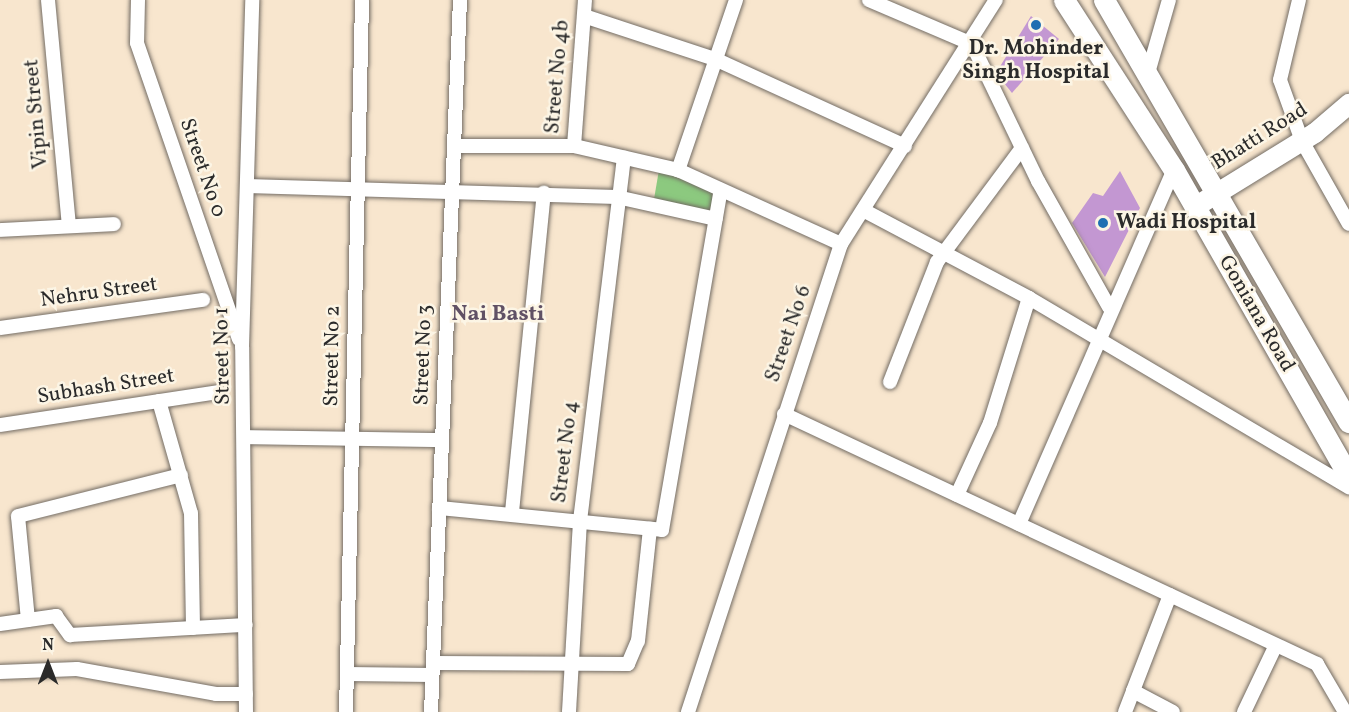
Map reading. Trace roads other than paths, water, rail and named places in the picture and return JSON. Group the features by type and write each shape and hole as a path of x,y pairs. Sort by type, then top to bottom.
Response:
{"main road":[{"name":"Goniana Road","path":"1064,0 1174,170 1349,477"},
{"name":"Goniana Road","path":"1104,0 1349,422"},
{"name":"Bhatti Road","path":"1195,207 1302,141 1349,104"}],"street":[{"name":"Vipin Street","path":"48,0 69,225"},
{"name":"Street No 0","path":"138,0 137,43 242,347"},
{"name":"Street No 1","path":"246,712 245,437 242,347 252,0"},
{"name":"Street No 2","path":"346,712 362,0"},
{"name":"Street No 3","path":"431,712 460,0"},
{"name":"Street No 4b","path":"454,146 573,146 585,0"},
{"path":"678,170 735,0"},
{"path":"869,0 972,44 1022,148 1109,307"},
{"name":"Street No 6","path":"688,712 841,244 972,44 996,0"},
{"path":"1148,73 1169,0"},
{"path":"1299,0 1280,80 1302,141 1349,224"},
{"path":"584,16 715,59 905,147"},
{"path":"573,146 678,170 841,244"},
{"path":"890,382 943,253 1022,148"},
{"name":"Street No 4","path":"569,712 579,521 617,197 624,158"},
{"path":"1019,524 1100,340 1109,307 1174,170"},
{"path":"247,186 617,197 716,219"},
{"path":"439,508 512,512 662,530 721,190"},
{"path":"512,512 544,194"},
{"path":"863,210 1029,298 1349,487"},
{"path":"0,230 114,224"},
{"path":"957,495 990,423 1029,298"},
{"name":"Nehru Street","path":"0,328 203,300"},
{"name":"Subhash Street","path":"0,424 218,392"},
{"path":"159,401 191,513 193,628"},
{"path":"784,414 1317,664 1345,712"},
{"path":"245,437 442,440"},
{"path":"28,620 18,516 182,475"},
{"path":"347,674 572,663 628,664 633,659 650,529"},
{"path":"1125,712 1170,595"},
{"path":"0,624 57,616 70,635 246,626"},
{"path":"1244,712 1276,645"},
{"path":"0,672 78,669 216,694 246,694"},
{"path":"1133,691 1173,712"}],"place":[{"name":"Dr. Mohinder Singh Hospital","path":"1036,25"},
{"name":"Wadi Hospital","path":"1103,223"}],"district":[{"name":"Nai Basti","path":"498,315"}]}
